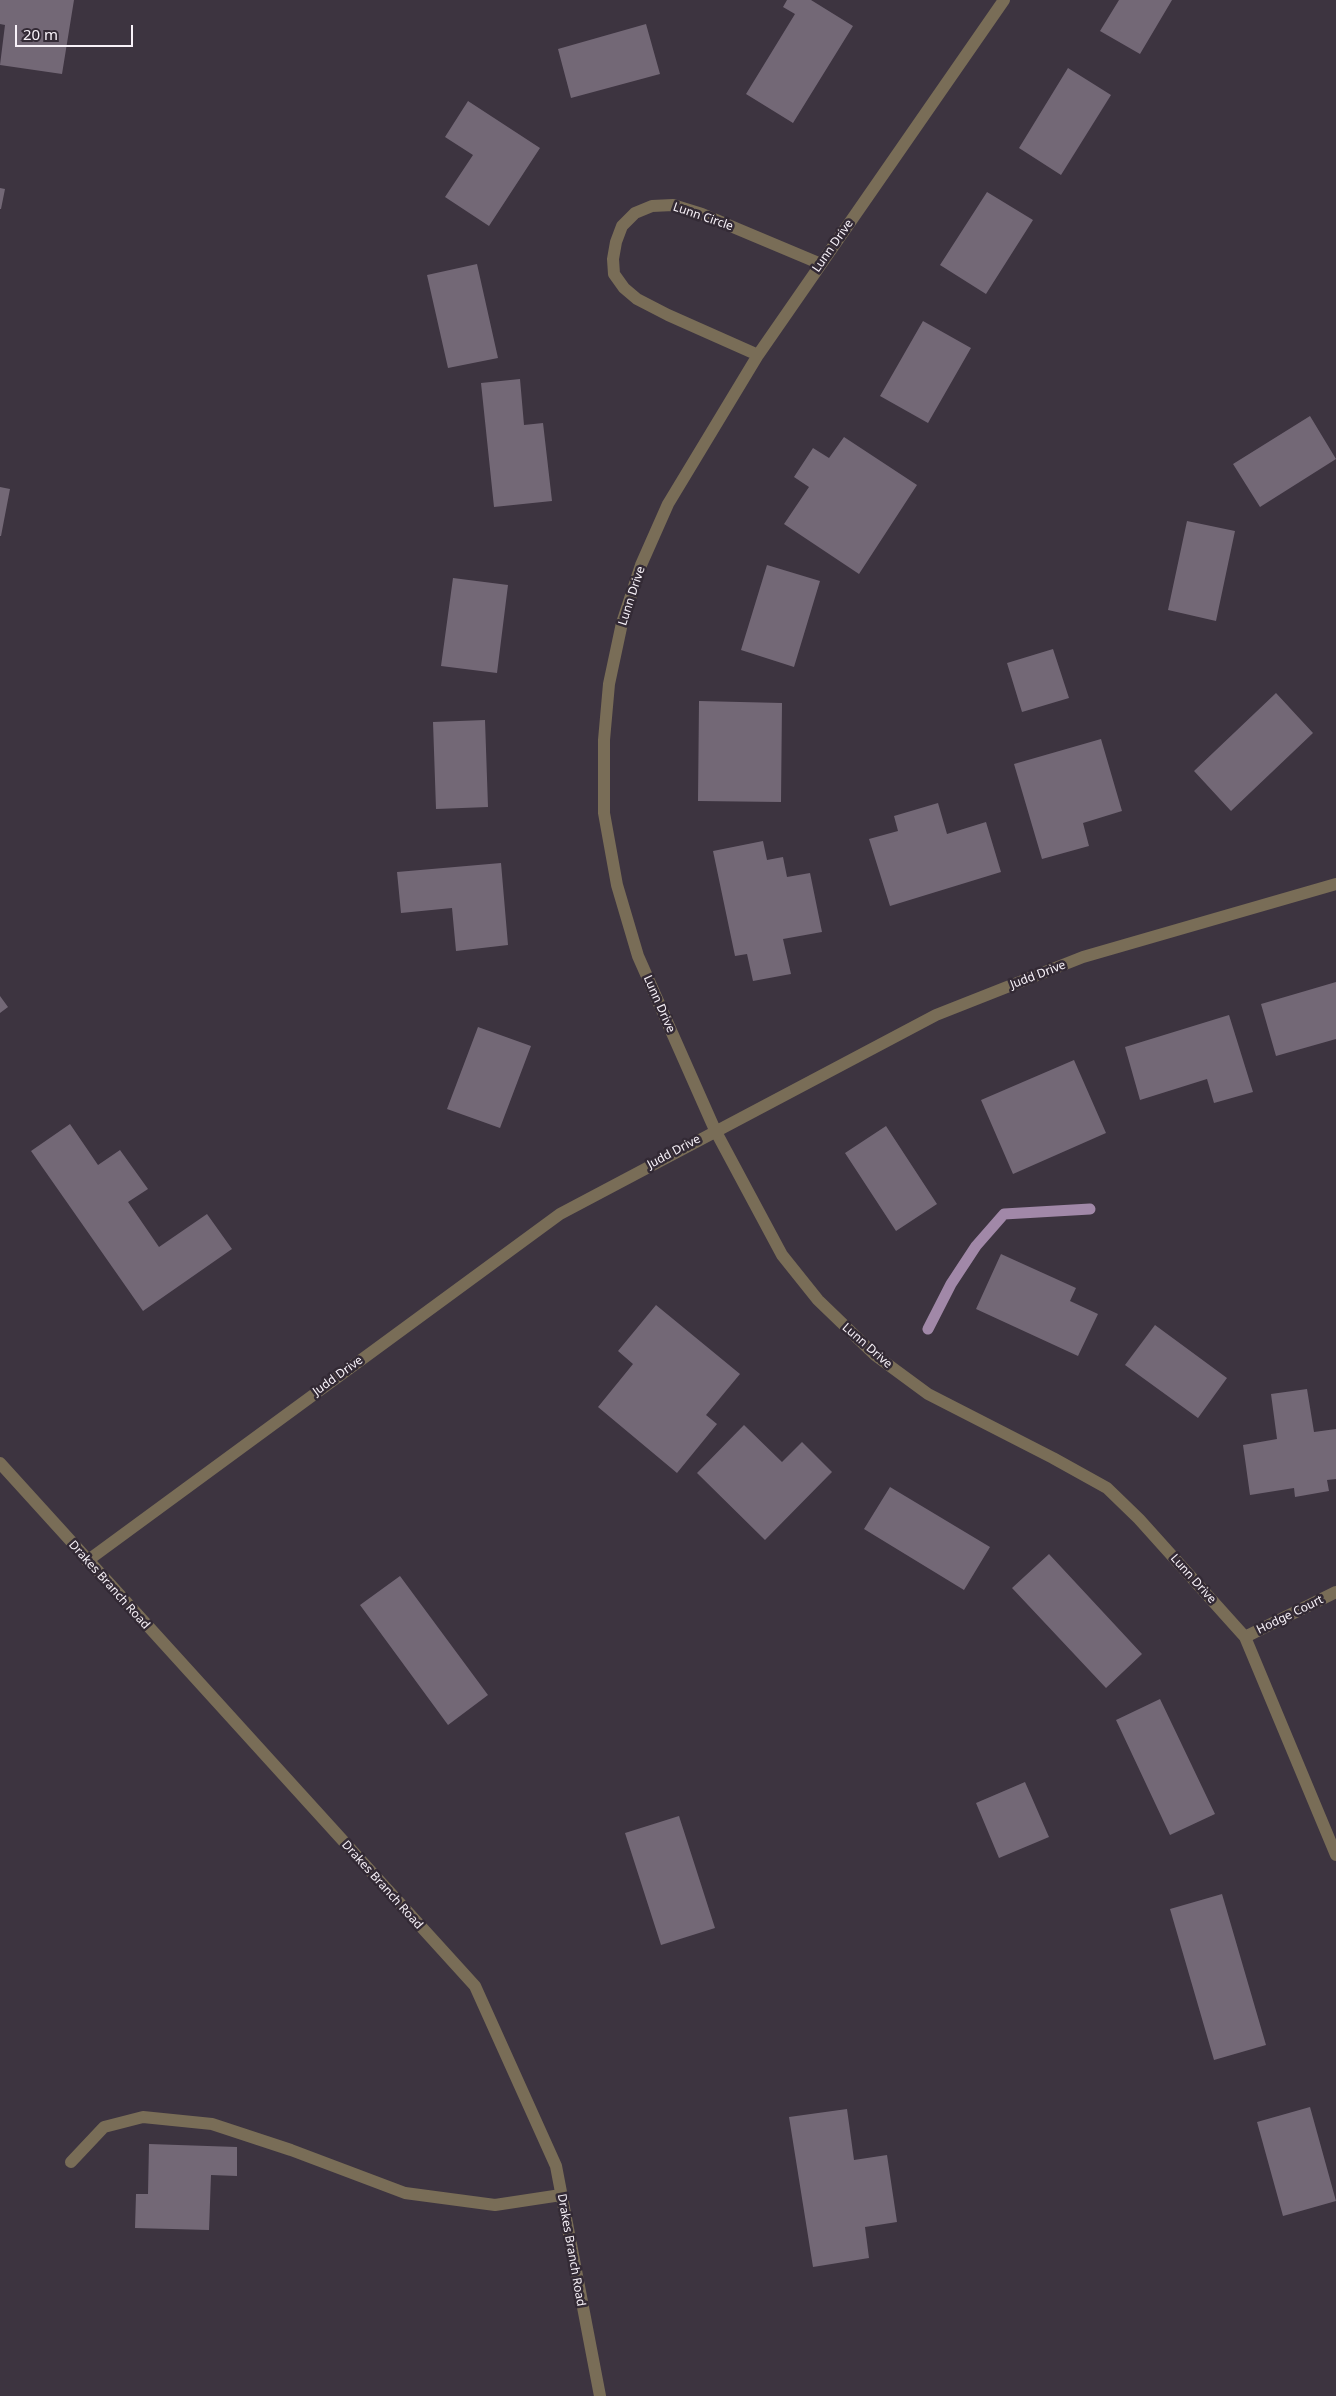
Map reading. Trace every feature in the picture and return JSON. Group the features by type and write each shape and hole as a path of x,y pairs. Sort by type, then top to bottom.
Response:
{"street":[{"name":"Lunn Drive","path":"1004,0 758,355 668,504 641,564 622,623 609,684 604,740 604,813 617,886 638,956 715,1130 782,1254 818,1300 874,1355 928,1394 1107,1488 1139,1519 1245,1637 1336,1856"},
{"name":"Lunn Circle","path":"758,355 637,299 624,288 614,274 616,242 622,226 634,213 652,206 672,204 702,214 821,264"},
{"name":"Judd Drive","path":"87,1561 560,1214 715,1130 945,1011 1083,957 1336,884"},
{"name":"Drakes Branch Road","path":"0,1463 475,1986 556,2166 600,2396"},
{"name":"Hodge Court","path":"1245,1637 1336,1592"},
{"path":"71,2162 104,2128 143,2117 212,2124 291,2150 405,2193 495,2205 561,2195"}],"building":[{"path":"0,0 74,0 62,74 0,65 5,25 0,24"},
{"path":"787,0 811,0 853,26 793,123 746,94 795,14 783,7"},
{"path":"1119,0 1172,0 1140,54 1100,31"},
{"path":"646,24 660,74 571,98 558,49"},
{"path":"1068,68 1111,95 1061,175 1019,148"},
{"path":"468,101 540,148 489,226 445,197 473,155 445,137"},
{"path":"0,188 5,189 1,209 0,209"},
{"path":"987,192 1033,220 986,294 940,265"},
{"path":"477,264 498,358 448,368 427,275"},
{"path":"923,321 971,348 928,423 880,396"},
{"path":"520,379 524,425 543,423 552,501 494,507 481,383"},
{"path":"1310,416 1336,459 1260,507 1233,464"},
{"path":"844,437 917,485 859,574 784,524 809,487 794,477 813,448 829,458"},
{"path":"0,487 10,489 1,536 0,536"},
{"path":"1187,521 1235,531 1216,621 1168,610"},
{"path":"767,565 820,581 794,667 741,650"},
{"path":"453,578 508,585 497,673 441,666"},
{"path":"1053,649 1069,698 1022,712 1007,663"},
{"path":"1276,693 1313,733 1231,811 1194,771"},
{"path":"699,701 782,703 781,802 698,801"},
{"path":"485,720 488,807 436,809 433,722"},
{"path":"1101,739 1122,811 1083,823 1089,846 1042,859 1014,764"},
{"path":"938,803 947,834 986,822 1001,872 890,906 869,839 898,831 894,816"},
{"path":"763,841 767,860 783,857 787,877 810,873 822,932 783,939 791,974 753,981 747,954 735,956 713,851"},
{"path":"501,863 508,945 456,951 452,908 401,913 397,872"},
{"path":"1336,982 1336,1039 1276,1056 1261,1004"},
{"path":"0,996 8,1007 0,1013"},
{"path":"1229,1015 1253,1092 1214,1103 1207,1079 1140,1100 1125,1047"},
{"path":"478,1027 531,1046 500,1128 447,1109"},
{"path":"1074,1060 1106,1133 1013,1174 981,1100"},
{"path":"70,1124 98,1165 120,1150 148,1189 128,1202 159,1247 207,1214 232,1249 143,1311 31,1151"},
{"path":"886,1126 937,1204 896,1231 845,1153"},
{"path":"1001,1254 1076,1288 1070,1301 1098,1314 1078,1356 976,1309"},
{"path":"656,1305 740,1374 706,1415 717,1424 677,1473 598,1407 633,1364 618,1351"},
{"path":"1155,1325 1227,1378 1198,1418 1125,1365"},
{"path":"1307,1389 1314,1432 1336,1429 1336,1479 1327,1480 1329,1491 1295,1497 1294,1488 1250,1495 1243,1445 1277,1439 1271,1394"},
{"path":"744,1425 782,1462 802,1442 832,1472 765,1540 697,1473"},
{"path":"890,1487 990,1547 964,1590 864,1529"},
{"path":"1049,1554 1142,1654 1106,1688 1012,1588"},
{"path":"400,1576 488,1695 448,1725 360,1605"},
{"path":"1160,1699 1215,1814 1170,1835 1116,1720"},
{"path":"1025,1782 1049,1837 999,1858 976,1803"},
{"path":"679,1816 715,1928 661,1945 625,1833"},
{"path":"1222,1894 1266,2045 1214,2060 1170,1909"},
{"path":"1310,2107 1336,2201 1283,2216 1257,2122"},
{"path":"847,2109 854,2160 887,2155 897,2222 865,2227 869,2258 813,2267 789,2117"},
{"path":"149,2144 237,2147 237,2176 211,2175 209,2230 135,2228 136,2194 148,2194"}],"waterway":[{"path":"928,1329 951,1284 976,1246 1004,1214 1090,1209"}]}
